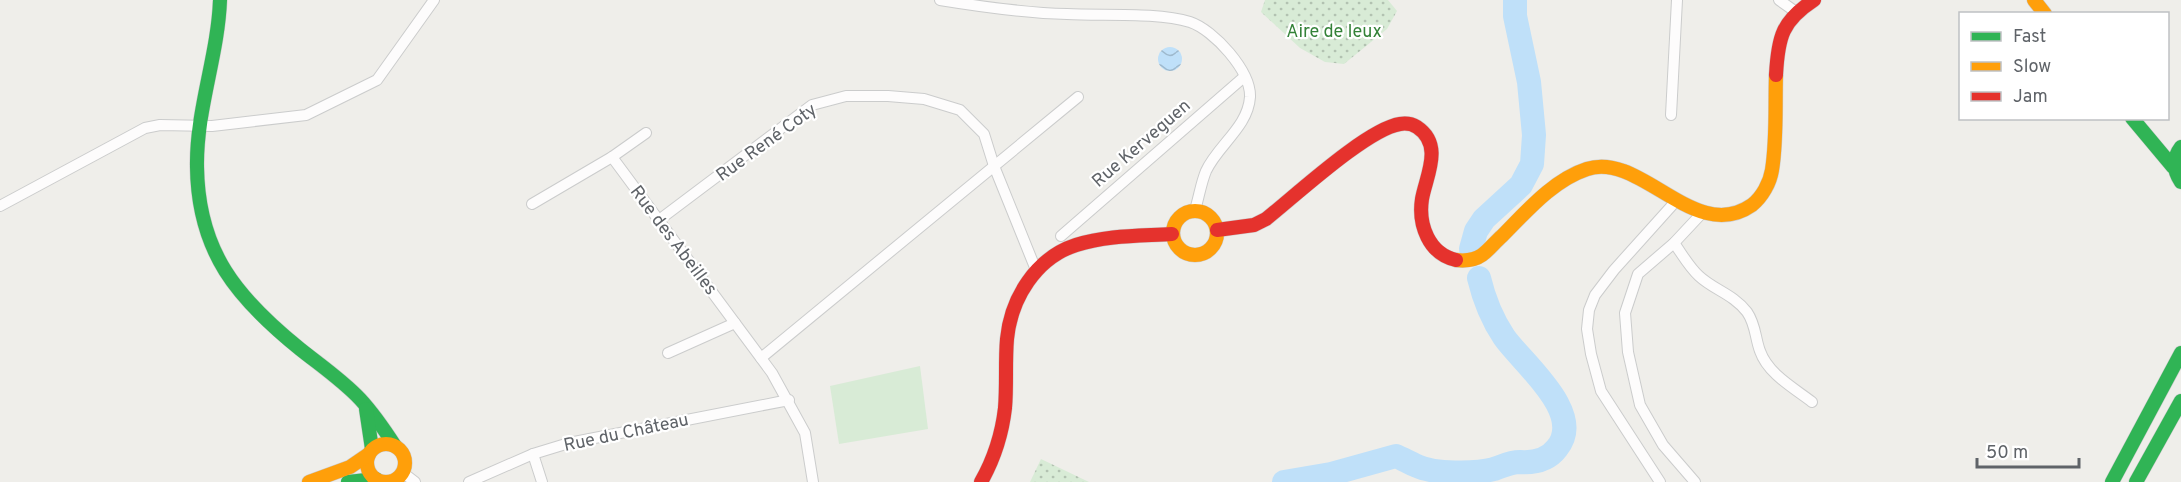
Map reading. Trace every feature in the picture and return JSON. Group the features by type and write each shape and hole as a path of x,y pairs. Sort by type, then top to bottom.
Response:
{"main road":[{"path":"220,0 214,52 199,125 199,194 206,236 217,260 241,296 282,335 354,394 381,423 395,446 403,454 404,466 396,478 382,481 362,479 348,482"},
{"path":"1217,230 1254,225 1266,219 1352,151 1392,126 1401,124 1411,124 1420,128 1427,137 1432,162 1421,199 1420,215 1429,243 1437,252 1451,259 1467,261 1482,255 1555,187 1588,168 1604,166 1620,169 1676,201 1703,212 1726,215 1743,211 1756,204 1769,185 1772,172 1780,42 1787,23 1796,12 1814,0"},
{"path":"2034,0 2043,12"},
{"path":"2134,120 2173,167"},
{"path":"2149,139 2172,146 2181,146 2174,159 2173,167 2181,182"},
{"path":"1195,210 1212,218 1217,230 1215,244 1205,253 1198,255 1184,253 1178,248 1172,234 1176,220 1188,211 1195,210"},
{"path":"981,482 993,457 1005,408 1007,333 1011,312 1022,289 1036,270 1053,257 1075,246 1097,240 1172,234"},
{"path":"2112,482 2181,353"},
{"path":"2136,482 2181,401"},
{"path":"365,406 370,451 366,465 368,471 376,479"},
{"path":"309,482 350,467 383,444 395,446"}],"street":[{"path":"0,206 145,128 160,125 212,126 306,115 376,80 434,0"},
{"path":"940,0 1029,13 1162,18 1190,22 1206,29 1225,46 1249,85 1248,108 1207,170 1195,210"},
{"path":"1671,115 1677,0"},
{"path":"1779,0 1796,12"},
{"name":"Rue Kerveguen","path":"1061,236 1244,77"},
{"name":"Rue René Coty","path":"659,220 812,105 846,96 924,99 960,110 984,134 994,166 1036,270"},
{"path":"761,358 1078,97"},
{"path":"532,204 612,157 646,133"},
{"name":"Rue des Abeilles","path":"612,157 761,358 789,400 805,433 813,482"},
{"path":"1660,482 1601,391 1587,329 1589,310 1595,295 1614,270 1676,201"},
{"path":"1695,482 1664,445 1640,405 1633,380 1625,313 1638,274 1674,243 1703,212"},
{"path":"1674,243 1700,277 1727,293 1747,313 1756,330 1759,351 1766,363 1812,402"},
{"path":"668,352 735,323"},
{"name":"Rue du Château","path":"469,482 533,454 604,435 789,400"},
{"path":"533,454 542,482"},
{"path":"396,478 415,482"}],"green space":[{"name":"Aire de Ieux","path":"1265,0 1388,0 1397,11 1387,29 1344,64 1325,62 1300,48 1261,12"},
{"path":"920,366 928,429 839,444 830,386"},
{"path":"1041,459 1089,482 1030,482"}],"water":[{"path":"1170,47 1179,50 1182,59 1179,68 1170,71 1161,68 1158,59 1161,50"}],"waterway":[{"path":"1471,249 1476,231 1484,219 1521,185 1532,164 1534,135 1529,82 1515,16 1515,0"},
{"path":"1284,482 1331,474 1396,456 1424,469 1444,472 1486,471 1513,463 1545,458 1557,448 1564,434 1558,404 1504,337 1489,309 1479,278"}],"traffic: fast":[{"path":"220,0 200,125 197,167 199,197 213,248 225,271 257,311 353,392 365,404 395,446"},
{"path":"2134,120 2173,167"},
{"path":"2181,147 2175,164 2176,173 2181,182"},
{"path":"2112,482 2181,353"},
{"path":"2136,482 2181,401"},
{"path":"366,409 372,449"},
{"path":"348,482 376,479"}],"traffic: slow":[{"path":"2034,0 2043,12"},
{"path":"1456,260 1470,260 1482,255 1551,189 1587,169 1607,167 1628,173 1689,206 1710,214 1731,214 1752,205 1765,189 1772,170 1776,75"},
{"path":"1195,211 1204,212 1211,217 1216,224 1217,233 1216,242 1211,249 1204,254 1195,255 1186,254 1179,249 1174,242 1173,233 1174,224 1179,217 1186,212 1195,211"},
{"path":"386,444 393,445 399,450 404,456 405,463 404,470 399,476 393,481 386,482 379,481 373,476 368,470 367,463 368,456 373,450 379,445 386,444"},
{"path":"309,482 350,467 369,454"}],"traffic: jam":[{"path":"1776,75 1780,40 1788,23 1814,0"},
{"path":"1217,230 1254,225 1266,219 1351,150 1386,129 1407,124 1417,127 1425,134 1432,152 1421,209 1427,237 1439,252 1456,260"},
{"path":"981,482 994,455 1004,418 1009,324 1020,295 1028,282 1049,259 1076,245 1112,238 1172,234"}]}
